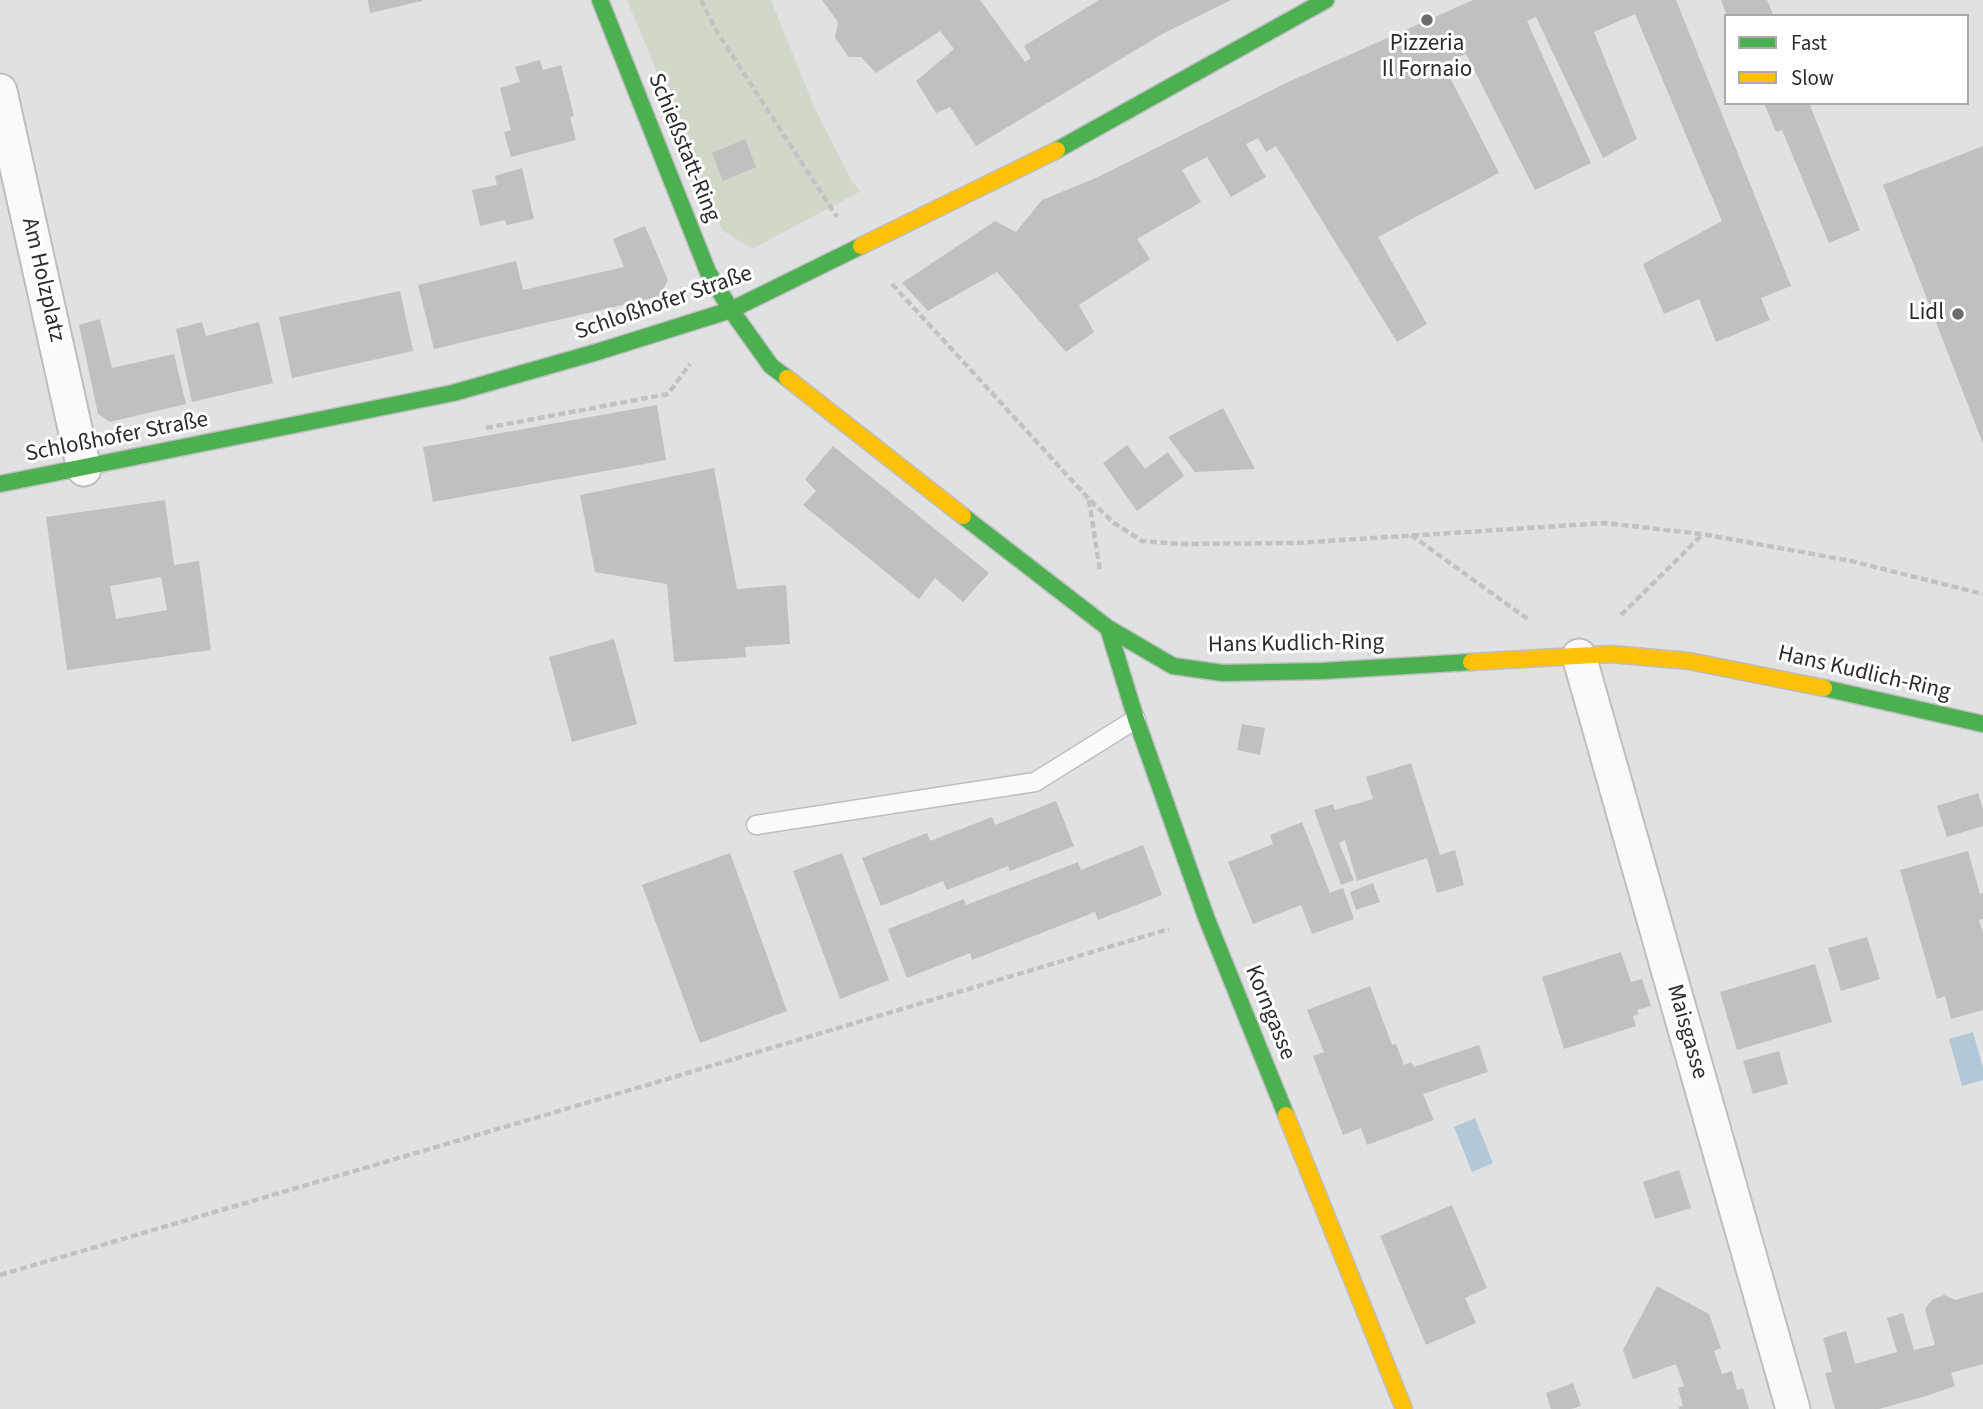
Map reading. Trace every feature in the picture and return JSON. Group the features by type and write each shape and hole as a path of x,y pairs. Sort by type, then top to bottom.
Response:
{"street":[{"name":"Schießstatt-Ring","path":"600,0 708,272 730,310"},
{"name":"Schloßhofer Straße","path":"0,484 453,393 730,310 1063,147 1326,0"},
{"name":"Am Holzplatz","path":"0,91 84,468"},
{"name":"Hans Kudlich-Ring","path":"730,310 771,366 1108,628 1173,666 1223,673 1322,671 1611,654 1689,661 1790,680 1983,724"},
{"name":"Korngasse","path":"1108,628 1136,719 1206,917 1404,1409"},
{"name":"Maisgasse","path":"1579,656 1793,1409"}],"lane":[{"path":"756,825 1035,782 1136,719"}],"path":[{"path":"701,0 717,32 842,223"},
{"path":"892,284 1089,499 1115,523 1142,541 1179,544 1297,542 1605,523 1702,534 1851,561 1983,594"},
{"path":"1089,499 1108,628"},
{"path":"1410,534 1534,624"},
{"path":"1579,656 1702,534"},
{"path":"0,1275 631,1090 1206,917"}],"shaded area":[{"path":"627,0 771,0 815,109 853,183 861,191 752,249 722,230"}],"water":[{"path":"1973,1032 1983,1068 1983,1080 1962,1086 1949,1039"},
{"path":"1475,1118 1493,1163 1472,1172 1454,1127"}],"building":[{"path":"368,0 422,0 422,1 370,13"},
{"path":"822,0 980,0 1025,62 1031,58 1024,46 1099,0 1231,0 1164,33 976,146 950,107 936,113 916,81 954,49 940,31 876,73 861,57 849,57 835,38 838,22"},
{"path":"1473,0 1676,0 1791,286 1761,298 1770,320 1716,342 1699,299 1664,314 1643,264 1722,221 1635,14 1594,32 1637,139 1603,158 1536,17 1527,21 1591,163 1535,190 1466,54 1443,64 1499,173 1378,237 1427,324 1397,342 1276,146 1266,152 1258,138 1246,144 1266,177 1231,197 1207,157 1182,170 1201,202 1137,239 1150,259 1079,305 1094,332 1066,352 997,272 928,311 902,283 995,221 1016,232 1042,200 1096,178 1288,82"},
{"path":"1721,0 1767,0 1773,14 1726,14"},
{"path":"540,60 543,70 561,65 574,116 570,117 576,140 511,157 504,132 511,130 500,88 520,82 515,67"},
{"path":"1765,105 1810,105 1860,230 1829,243 1782,130 1776,132"},
{"path":"745,139 756,167 723,181 712,153"},
{"name":"Lidl","path":"1983,146 1983,444 1883,185"},
{"path":"522,168 534,219 507,225 505,220 480,226 472,190 497,185 495,176"},
{"path":"645,226 668,280 660,296 434,349 418,285 516,261 523,290 624,267 613,239"},
{"path":"400,291 413,351 292,378 279,317"},
{"path":"100,319 112,368 174,354 186,404 110,422 98,414 79,325"},
{"path":"202,322 206,336 259,322 273,383 192,402 176,329"},
{"path":"657,405 666,460 433,502 423,447"},
{"path":"1223,408 1255,469 1195,472 1168,437"},
{"path":"1127,445 1145,469 1168,452 1184,476 1137,511 1103,463"},
{"path":"833,446 989,573 963,602 935,578 919,599 803,505 816,491 805,479"},
{"path":"714,468 737,589 786,585 790,644 745,647 746,657 674,662 667,584 595,572 580,495"},
{"path":"165,500 174,565 199,561 211,650 67,670 46,517","holes":["161,577 167,610 116,619 110,586"]},
{"path":"614,639 637,724 572,742 549,657"},
{"path":"1242,724 1265,728 1260,755 1237,750"},
{"path":"1411,763 1440,855 1455,850 1464,885 1437,893 1427,858 1357,881 1345,840 1339,843 1354,880 1341,885 1314,810 1333,804 1335,810 1373,799 1366,777"},
{"path":"1978,793 1983,809 1983,826 1947,837 1937,806"},
{"path":"1056,801 1074,846 1010,871 1008,866 947,890 943,881 881,906 862,858 927,833 930,841 992,817 995,825"},
{"path":"1302,822 1330,893 1343,888 1354,919 1312,934 1301,905 1253,924 1228,862 1273,844 1270,835"},
{"path":"1143,845 1162,895 1098,920 1095,912 972,960 970,953 907,978 888,929 964,899 966,905 1078,862 1081,870"},
{"path":"1968,851 1980,894 1983,893 1983,919 1979,920 1983,933 1983,1010 1951,1019 1945,996 1937,999 1900,870"},
{"path":"730,853 787,1011 700,1043 642,885"},
{"path":"842,853 889,980 840,999 793,871"},
{"path":"1373,883 1380,902 1356,910 1350,892"},
{"path":"1867,937 1880,979 1841,991 1828,948"},
{"path":"1621,952 1631,982 1642,979 1651,1006 1637,1010 1639,1014 1633,1016 1636,1026 1564,1049 1542,977"},
{"path":"1815,964 1832,1022 1737,1050 1720,992"},
{"path":"1370,986 1392,1045 1396,1044 1404,1065 1411,1062 1414,1067 1479,1045 1488,1072 1423,1094 1434,1120 1367,1145 1361,1128 1343,1135 1313,1056 1324,1052 1307,1010"},
{"path":"1779,1051 1788,1084 1753,1094 1743,1061"},
{"path":"1679,1170 1691,1208 1655,1219 1643,1182"},
{"path":"1452,1205 1487,1288 1465,1298 1476,1323 1426,1345 1380,1236"},
{"path":"1657,1286 1709,1314 1721,1348 1714,1351 1722,1374 1732,1371 1737,1390 1743,1388 1749,1409 1679,1409 1683,1406 1678,1388 1684,1386 1676,1364 1633,1379 1623,1350"},
{"path":"1983,1292 1983,1364 1951,1373 1955,1386 1926,1396 1879,1409 1835,1409 1825,1373 1832,1372 1823,1338 1846,1331 1855,1364 1897,1352 1887,1318 1903,1313 1914,1350 1935,1345 1925,1309 1932,1300 1944,1295 1955,1300"},
{"path":"1573,1383 1581,1406 1551,1409 1546,1393"}],"traffic: fast":[{"path":"600,0 708,272 771,366 787,378"},
{"path":"1057,150 1326,0"},
{"path":"0,484 453,393 731,310 861,246"},
{"path":"963,516 1108,628 1173,666 1223,673 1322,671 1471,662"},
{"path":"1108,628 1136,719 1206,917 1286,1115"},
{"path":"1824,688 1983,724"}],"traffic: slow":[{"path":"861,246 1057,150"},
{"path":"787,378 963,516"},
{"path":"1471,662 1611,654 1689,661 1824,688"},
{"path":"1286,1115 1404,1409"}],"place":[{"name":"Pizzeria Il Fornaio","path":"1427,20"},
{"name":"Lidl","path":"1958,314"}]}
